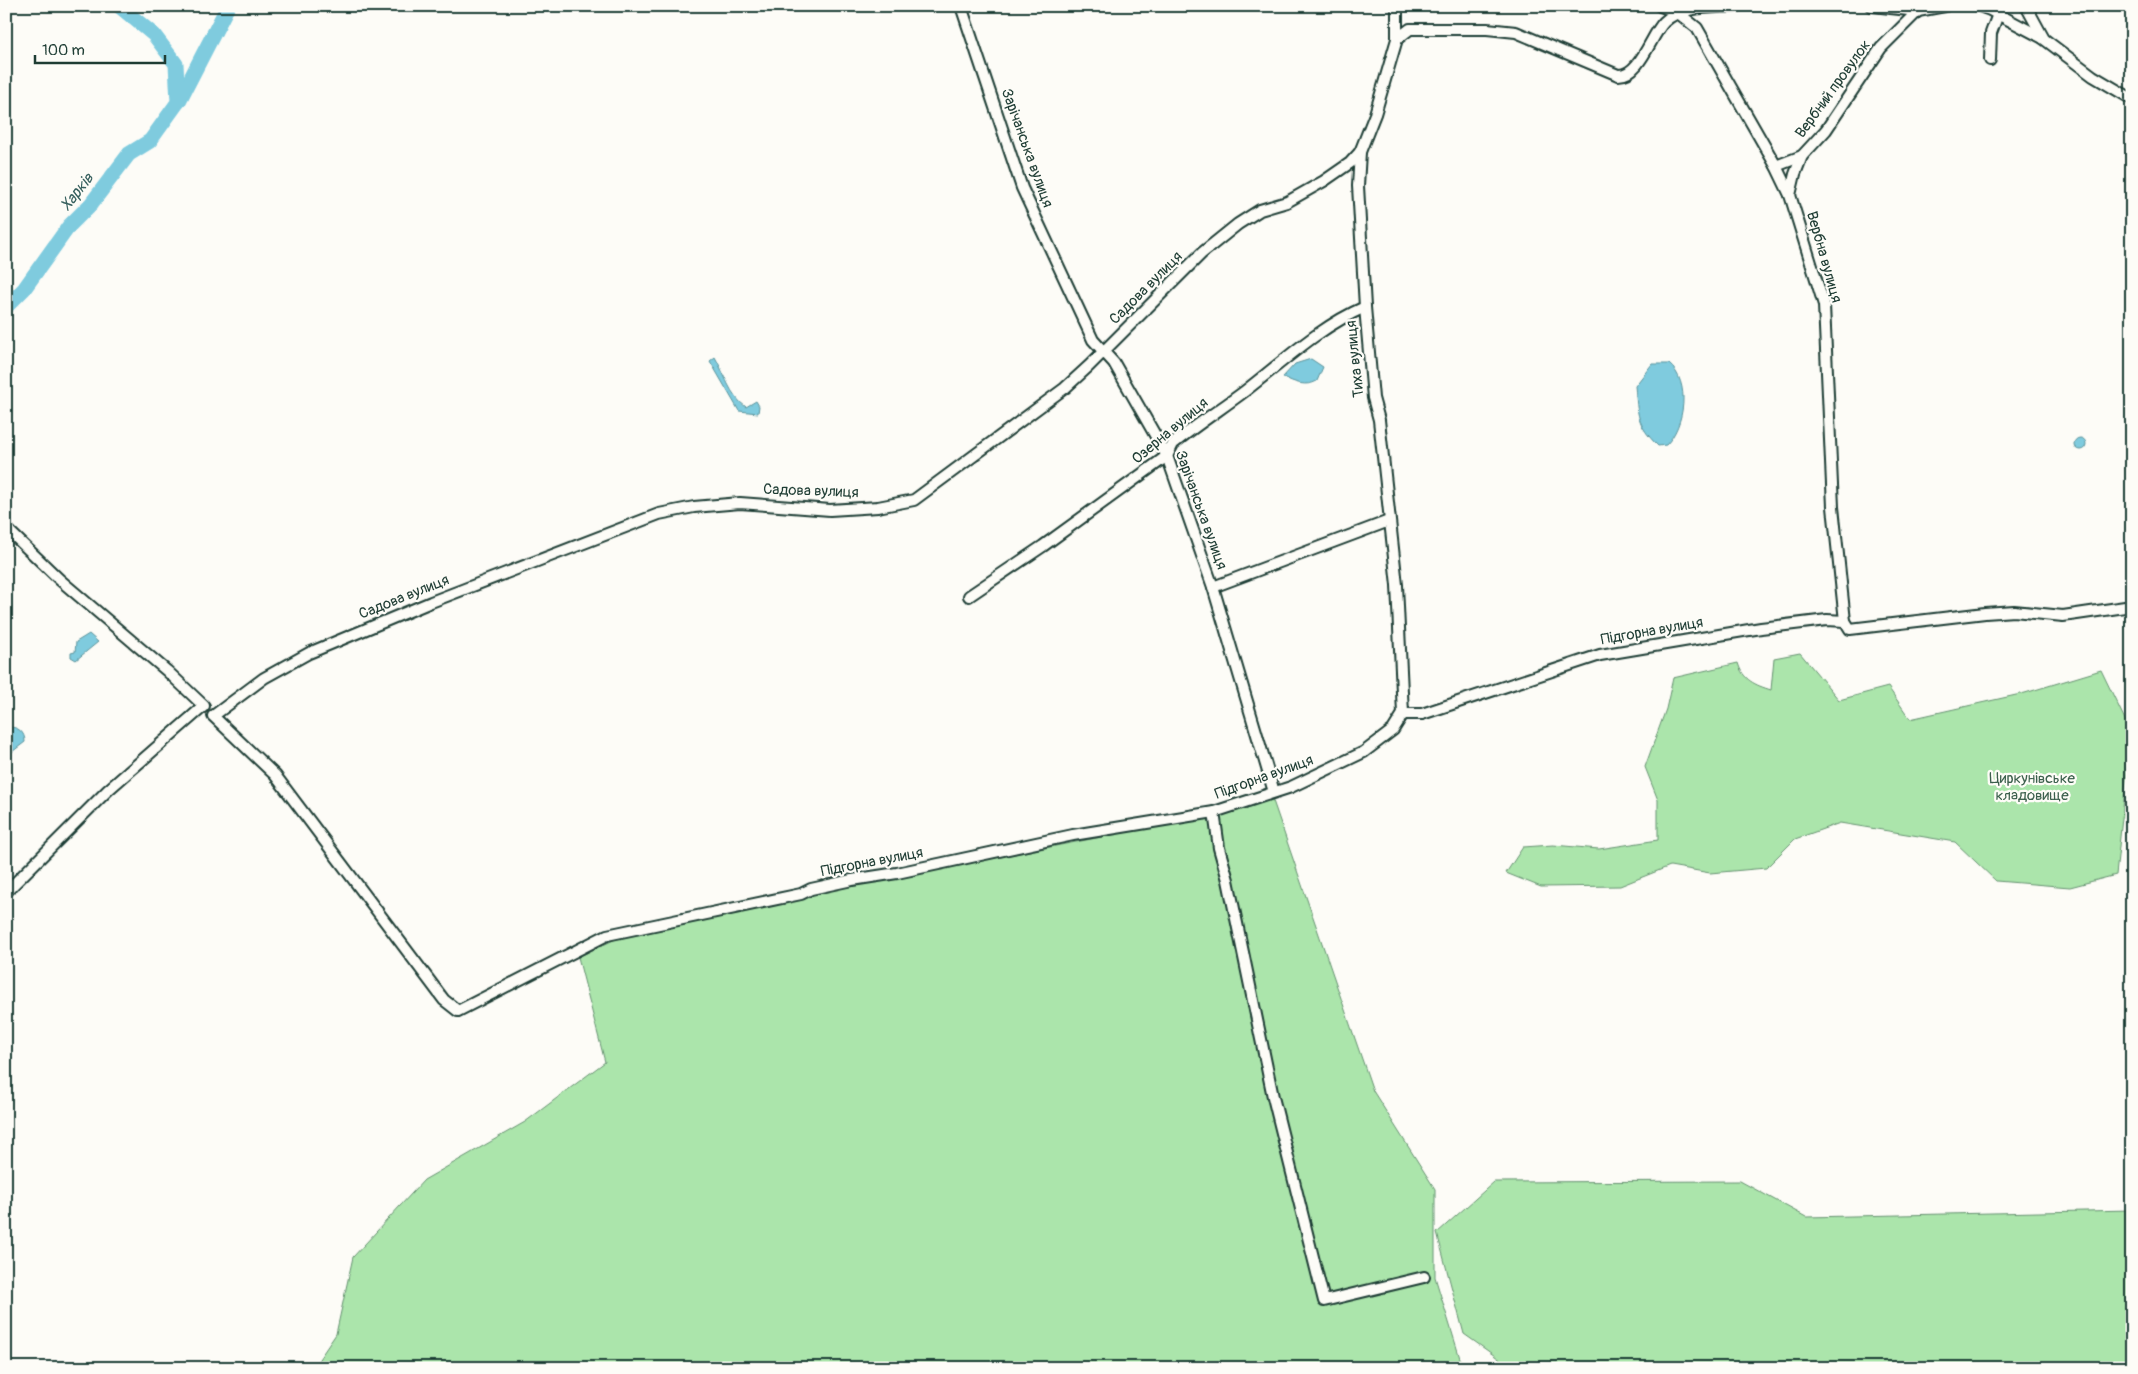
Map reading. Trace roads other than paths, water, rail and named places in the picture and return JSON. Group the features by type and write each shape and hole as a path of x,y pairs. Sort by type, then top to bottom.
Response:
{"street":[{"name":"Зарічанська вулиця","path":"962,6 1022,188 1062,268 1086,325 1103,352 1114,363 1167,456 1213,587 1274,792"},
{"name":"Тиха вулиця","path":"1396,6 1397,40 1375,114 1360,152 1358,186 1365,307 1373,398 1378,420 1397,585 1403,714"},
{"name":"Вербна вулиця","path":"1660,6 1677,12 1697,28 1776,166 1790,195 1824,305 1833,507 1845,621"},
{"path":"1397,40 1410,29 1487,29 1516,32 1618,75 1625,75 1629,73 1641,58 1664,22 1677,12 1738,6"},
{"path":"1872,6 1918,11 1945,6"},
{"path":"1979,6 1994,10 2044,39 2093,76 2132,99"},
{"path":"2026,6 2044,39"},
{"path":"1990,60 1994,10"},
{"name":"Вербний провулок","path":"1790,195 1794,174 1802,156 1826,130 1881,48 1918,11"},
{"name":"Садова вулиця","path":"458,1011 444,1000 275,775 213,716 264,678 309,653 431,602 659,514 694,507 732,503 830,510 888,506 914,500 1046,403 1103,352 1202,253 1238,224 1260,210 1287,202 1304,192 1340,170 1360,152"},
{"path":"1776,166 1802,156"},
{"path":"1340,170 1355,179 1358,186"},
{"name":"Озерна вулиця","path":"970,596 1043,546 1167,456 1173,444 1244,391 1309,338 1344,316 1365,307"},
{"path":"1213,587 1389,521"},
{"path":"6,528 60,580 167,670 204,706 108,790 6,892"},
{"name":"Підгорна вулиця","path":"458,1011 607,935 783,898 844,882 897,873 1073,835 1214,812 1310,779 1364,752 1393,730 1403,714 1422,714 1600,655 1761,628 1827,620 1845,621 1850,629 1985,613 2014,611 2063,616 2132,606"},
{"path":"1214,812 1219,848 1228,880 1273,1097 1324,1301 1424,1277"}],"water":[{"path":"715,357 735,397 746,407 756,401 759,406 758,413 739,411 710,361"},
{"path":"1311,359 1323,367 1317,381 1309,384 1300,384 1283,377 1295,364"},
{"path":"1652,364 1669,364 1676,372 1683,393 1683,404 1678,427 1666,445 1658,446 1639,419 1635,386"},
{"path":"2078,438 2082,438 2086,444 2082,450 2078,450 2074,446 2074,442"},
{"path":"89,634 98,642 76,660 71,657 71,653 75,652 76,642"},
{"path":"9,727 20,731 24,735 25,742 8,755 6,730"}],"waterway":[{"name":"Харків","path":"6,307 24,289 69,226 91,204 129,154 150,141 178,102 176,64 154,35 119,6"},
{"name":"Харків","path":"179,101 228,6"}],"park label":[{"name":"Циркунівське кладовище","path":"2032,786"}]}
